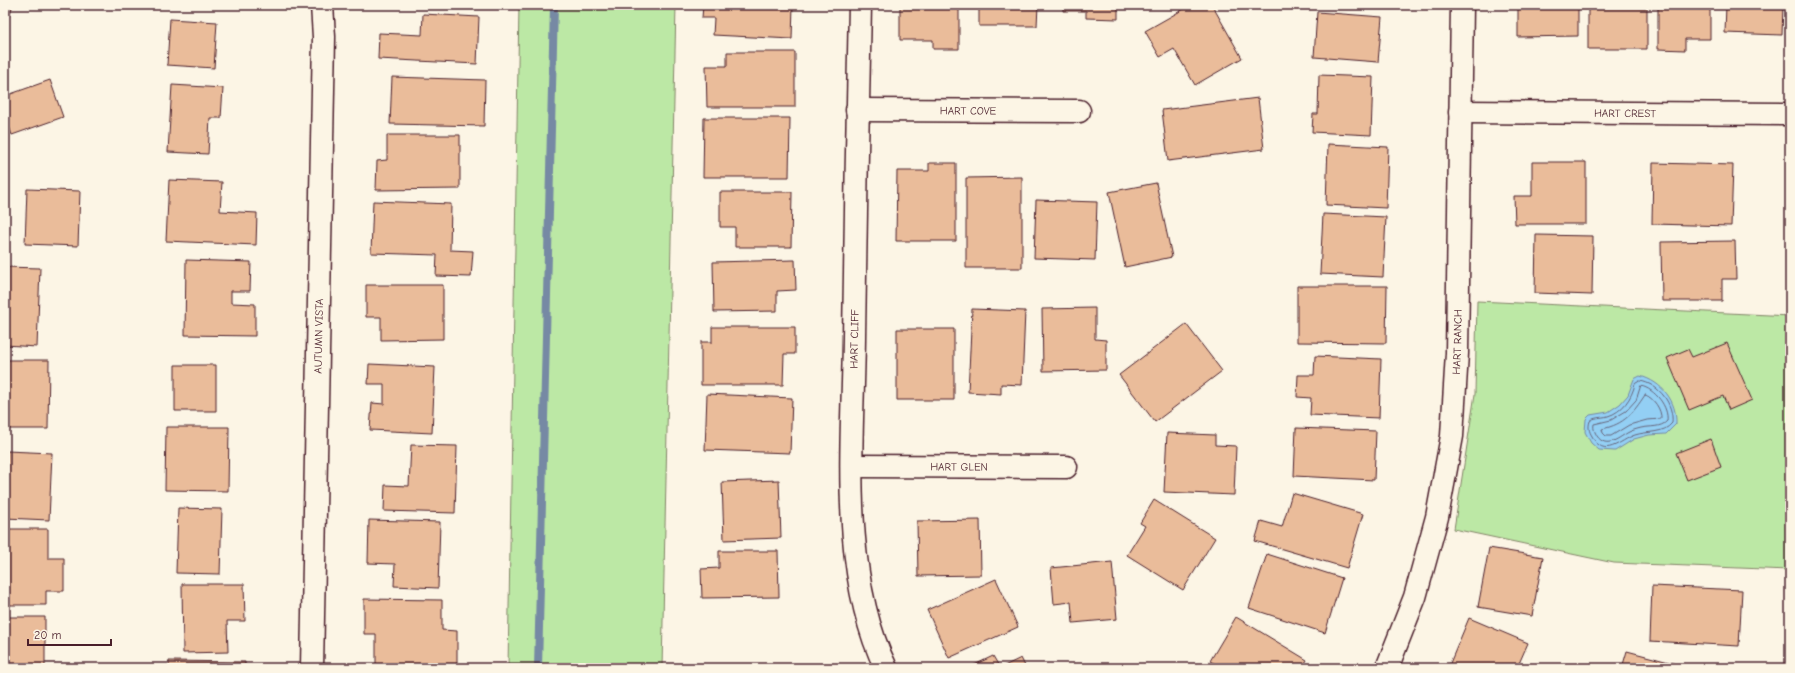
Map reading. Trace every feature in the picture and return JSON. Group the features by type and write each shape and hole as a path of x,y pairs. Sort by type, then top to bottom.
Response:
{"street":[{"name":"AUTUMN VISTA","path":"312,668 324,37 322,5"},
{"name":"HART CLIFF","path":"860,5 857,110 853,466 854,544 860,585 870,625 886,668"},
{"name":"HART RANCH","path":"1387,668 1415,597 1437,517 1452,436 1457,353 1462,5"},
{"name":"HART COVE","path":"857,110 1079,111"},
{"name":"HART CREST","path":"1460,112 1790,114"},
{"name":"HART GLEN","path":"853,466 1066,467"}],"green space":[{"path":"519,5 676,5 662,668 508,668"},
{"path":"1477,301 1790,316 1789,570 1614,563 1454,529 1475,394"}],"water":[{"path":"1640,376 1655,383 1667,394 1674,408 1676,424 1666,434 1649,435 1634,439 1615,451 1599,450 1591,443 1585,432 1586,419 1590,415 1608,412 1620,404 1628,395 1634,379"}],"building":[{"path":"5,5 13,5 5,27"},
{"path":"703,5 793,5 792,39 713,35 714,18 702,18"},
{"path":"900,5 959,5 959,49 933,49 933,40 900,40"},
{"path":"979,5 1038,5 1037,26 979,26"},
{"path":"1063,5 1118,5 1118,19 1086,18 1086,11 1063,11"},
{"path":"1191,5 1212,5 1242,58 1195,85 1174,49 1160,57 1145,31"},
{"path":"1518,5 1578,5 1578,36 1518,37"},
{"path":"1588,5 1647,5 1647,49 1588,49"},
{"path":"1658,5 1710,5 1710,39 1685,39 1685,50 1658,49"},
{"path":"1726,5 1783,5 1782,35 1725,33"},
{"path":"1317,12 1382,17 1378,62 1314,57"},
{"path":"423,14 479,17 477,64 378,59 379,33 422,35"},
{"path":"170,19 217,22 214,68 167,65"},
{"path":"727,52 795,52 795,107 707,107 706,66 727,66"},
{"path":"1319,75 1373,77 1371,135 1312,132 1313,114 1318,114"},
{"path":"392,77 485,80 484,126 390,124"},
{"path":"50,80 63,117 12,135 5,115 5,96"},
{"path":"172,85 223,88 221,118 210,118 208,154 168,152"},
{"path":"1258,98 1264,149 1168,161 1162,110"},
{"path":"704,118 790,118 789,177 703,177"},
{"path":"387,135 460,135 460,189 376,190 377,161 387,160"},
{"path":"1328,144 1388,147 1386,208 1326,205"},
{"path":"1532,162 1586,162 1586,224 1515,224 1514,196 1532,196"},
{"path":"929,163 956,163 956,241 896,241 897,171 929,171"},
{"path":"1653,163 1733,165 1731,226 1652,224"},
{"path":"1022,177 1022,268 966,268 966,178"},
{"path":"169,180 222,182 220,211 257,213 256,245 166,241"},
{"path":"1156,183 1172,257 1125,267 1109,192"},
{"path":"27,189 80,191 78,246 25,244"},
{"path":"720,192 792,192 791,247 735,247 735,227 720,227"},
{"path":"1036,200 1097,202 1095,260 1034,258"},
{"path":"373,201 451,204 450,250 473,251 471,277 436,276 437,255 371,253"},
{"path":"1323,214 1386,217 1383,277 1320,274"},
{"path":"1536,235 1593,236 1592,295 1535,293"},
{"path":"1735,241 1736,279 1722,279 1722,301 1662,301 1661,242"},
{"path":"186,260 251,262 250,291 231,291 231,303 255,304 255,336 185,335"},
{"path":"795,260 796,290 777,291 777,311 714,312 713,262"},
{"path":"5,267 40,268 37,347 5,345"},
{"path":"366,285 443,285 443,339 381,340 381,317 366,317"},
{"path":"1297,286 1387,286 1386,343 1297,342"},
{"path":"1095,308 1095,339 1106,340 1106,370 1043,371 1042,309"},
{"path":"972,309 1025,311 1022,385 1001,384 1001,394 968,392"},
{"path":"1186,324 1222,371 1155,422 1119,375"},
{"path":"712,327 795,327 795,354 784,354 783,385 701,385 701,342 712,342"},
{"path":"897,329 954,329 954,400 897,400"},
{"path":"1727,343 1752,400 1729,410 1723,396 1689,410 1667,358 1688,349 1692,357"},
{"path":"1315,356 1381,359 1379,418 1310,415 1311,398 1297,397 1298,375 1314,375"},
{"path":"5,360 49,360 48,429 5,429"},
{"path":"369,364 435,367 432,433 370,430 372,403 384,404 384,384 368,384"},
{"path":"175,365 216,365 216,411 175,411"},
{"path":"707,394 792,398 790,453 705,450"},
{"path":"166,427 229,427 228,491 165,490"},
{"path":"1296,428 1376,431 1374,480 1294,476"},
{"path":"1167,433 1215,435 1215,445 1236,446 1234,495 1164,492"},
{"path":"1711,439 1721,467 1687,480 1676,453"},
{"path":"411,445 457,446 455,513 384,511 385,485 409,486"},
{"path":"7,451 52,453 49,520 5,518"},
{"path":"779,480 781,538 724,540 722,482"},
{"path":"1292,493 1363,514 1347,568 1255,541 1261,521 1282,527"},
{"path":"1154,500 1215,538 1183,590 1127,555 1145,526 1140,523"},
{"path":"178,508 222,509 220,574 176,573"},
{"path":"369,520 440,522 438,588 394,586 395,564 368,563"},
{"path":"980,520 981,575 918,576 917,521"},
{"path":"5,529 48,529 48,558 64,558 64,591 46,591 46,605 5,605"},
{"path":"1489,548 1543,557 1532,616 1478,607"},
{"path":"719,551 778,551 779,597 702,598 701,569 719,568"},
{"path":"1267,554 1342,578 1325,633 1249,608"},
{"path":"1112,562 1117,619 1073,623 1071,602 1054,604 1051,568"},
{"path":"996,579 1018,627 949,658 927,610"},
{"path":"182,584 244,584 245,621 227,621 228,652 183,653"},
{"path":"1652,586 1742,590 1739,646 1650,641"},
{"path":"364,599 442,600 442,630 457,631 457,668 376,668 376,634 364,634"},
{"path":"5,617 45,617 45,668 5,668"},
{"path":"1236,617 1307,660 1302,668 1222,668 1210,661"},
{"path":"1469,618 1528,643 1517,668 1448,668"},
{"path":"1627,651 1684,666 1684,668 1622,668"},
{"path":"993,656 1000,668 968,668"},
{"path":"1021,658 1026,668 1000,668"},
{"path":"169,661 245,662 245,668 169,668"}],"waterway":[{"path":"538,668 554,5"}]}
